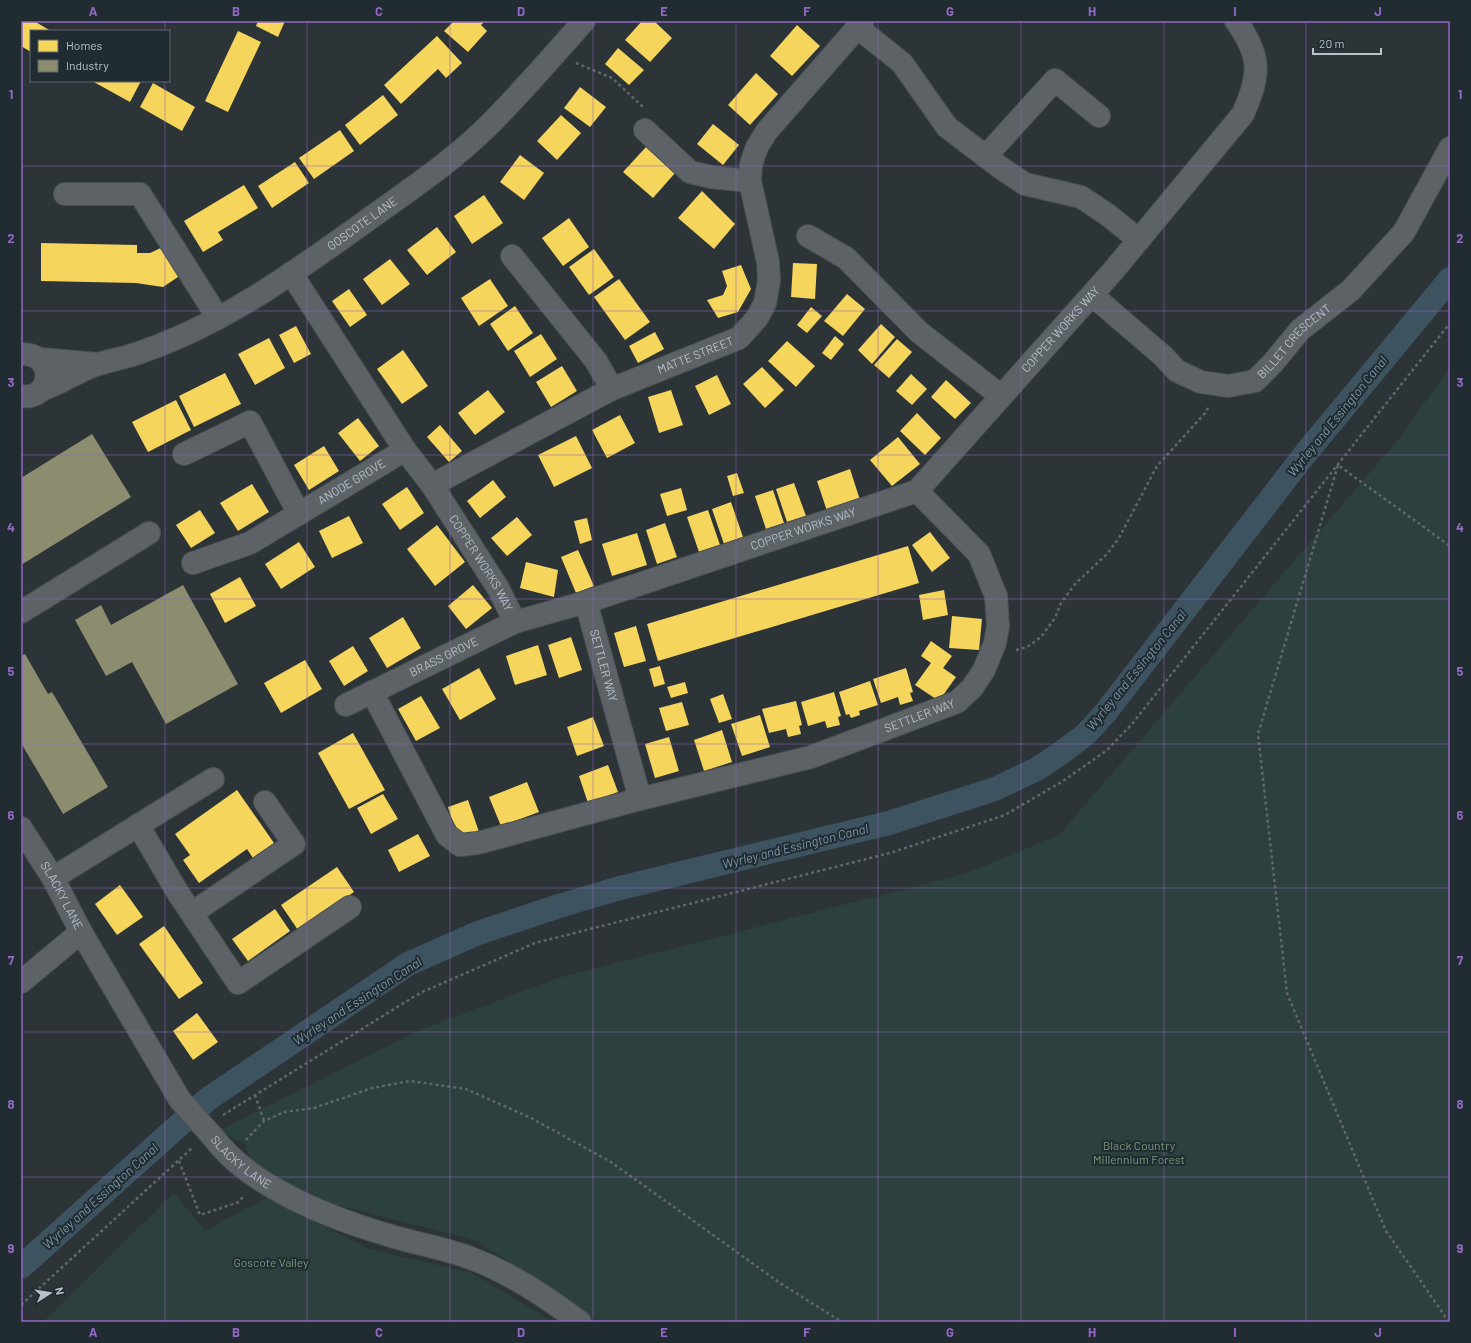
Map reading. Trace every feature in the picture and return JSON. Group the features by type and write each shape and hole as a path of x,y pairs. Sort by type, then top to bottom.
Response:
{"street":[{"name":"GOSCOTE LANE","path":"28,396 58,384 98,364 144,352 218,318 291,273 445,164 488,125 537,75 584,21"},
{"name":"COPPER WORKS WAY","path":"291,273 405,450 432,485 498,588 515,622 586,602 917,490 1092,295 1243,114 1252,92 1256,73 1254,52 1236,21"},
{"path":"860,24 902,63 947,127 1025,184 1081,197 1108,215 1139,240"},
{"name":"MATTE STREET","path":"432,485 612,389 739,338 757,318 765,303 769,281 768,262 750,181 751,164 757,147 767,131 860,24"},
{"path":"986,156 1055,80 1099,116"},
{"path":"645,130 690,172 712,178 750,181"},
{"name":"BILLET CRESCENT","path":"1092,295 1163,356 1177,371 1201,382 1212,384 1228,386 1255,382 1300,330 1351,290 1404,232 1450,148"},
{"path":"65,194 140,194 218,318"},
{"path":"808,236 846,258 919,332 1002,396"},
{"path":"512,256 596,361 612,389"},
{"name":"GOSCOTE LANE","path":"28,353 98,364"},
{"path":"28,353 45,365 47,374 46,382 28,396"},
{"path":"184,454 250,422 299,514"},
{"name":"ANODE GROVE","path":"193,563 250,543 405,450"},
{"name":"SETTLER WAY","path":"372,692 447,835 460,844 478,843 640,799 811,757 957,702 972,688 984,670 995,643 998,626 996,596 980,554 917,490"},
{"path":"21,612 149,532"},
{"name":"SETTLER WAY","path":"586,602 640,799"},
{"name":"BRASS GROVE","path":"346,705 515,622"},
{"path":"53,878 214,779"},
{"path":"192,913 294,844 264,802"},
{"path":"138,825 178,893 238,983 350,907"},
{"name":"SLACKY LANE","path":"21,828 53,878 81,932 180,1100 216,1128 220,1147 248,1171 313,1208 352,1224 472,1258 510,1274 580,1322"},
{"path":"21,982 81,932"}],"path":[{"path":"216,1128 226,1113 420,993 535,943 890,853 1005,815 1063,781 1106,751 1132,724 1450,323"},
{"path":"995,643 1017,650 1027,647 1042,637 1054,618 1061,603 1075,584 1108,554 1119,538 1157,466 1206,410 1212,384"},
{"path":"1338,465 1450,546"},
{"path":"1338,465 1258,734 1287,993 1386,1231 1449,1322"},
{"path":"179,1161 200,1215 239,1202 248,1171 244,1143 264,1121 284,1112 314,1108 372,1088 410,1081 466,1089 530,1118 611,1162 780,1283 842,1322"},
{"path":"255,1095 264,1121"},
{"path":"21,1305 193,1147"}],"green space":[{"name":"Black Country Millennium Forest","path":"1450,367 1450,1322 599,1322 476,1240 312,1199 251,1160 244,1143 219,1131 415,1032 558,978 968,873 1060,834 1397,441"},
{"name":"Goscote Valley","path":"174,1193 205,1231 270,1196 366,1248 472,1273 553,1322 43,1322"}],"building: Homes":[{"path":"21,21 34,21 49,30 30,30 30,51 21,46"},
{"path":"258,21 285,21 278,37 256,26"},
{"path":"454,21 485,21 481,25 487,31 468,52 444,31"},
{"path":"642,21 654,21 672,38 650,62 625,40"},
{"path":"797,25 820,46 792,76 770,56"},
{"path":"238,31 261,42 228,112 205,101"},
{"path":"437,36 462,63 446,78 438,69 401,104 384,85"},
{"path":"618,48 644,70 629,85 605,64"},
{"path":"756,73 778,94 750,125 728,105"},
{"path":"94,82 140,82 130,102"},
{"path":"153,83 195,107 182,131 140,107"},
{"path":"580,87 606,107 590,127 564,108"},
{"path":"383,95 398,115 360,145 345,125"},
{"path":"561,115 581,133 557,160 537,141"},
{"path":"713,124 739,145 723,165 697,144"},
{"path":"340,130 354,151 314,179 299,158"},
{"path":"646,147 675,173 653,198 623,172"},
{"path":"520,155 544,173 524,200 500,182"},
{"path":"295,162 309,183 272,208 258,186"},
{"path":"244,185 258,208 218,232 223,240 203,252 184,221"},
{"path":"702,191 735,224 714,249 678,218"},
{"path":"484,195 503,223 472,244 454,216"},
{"path":"569,218 589,247 563,266 542,238"},
{"path":"437,227 456,252 427,275 407,250"},
{"path":"41,243 137,245 137,253 150,253 165,246 181,275 163,287 136,283 41,281"},
{"path":"594,249 614,277 589,295 569,267"},
{"path":"390,259 410,284 382,305 363,279"},
{"path":"793,263 817,264 815,299 791,297"},
{"path":"741,265 751,289 738,312 718,318 707,300 723,295 727,286 722,271"},
{"path":"490,279 508,306 479,326 461,298"},
{"path":"619,279 650,322 625,340 594,297"},
{"path":"349,289 367,315 350,327 332,301"},
{"path":"847,294 865,309 843,336 824,321"},
{"path":"515,306 533,333 508,351 490,324"},
{"path":"811,307 822,316 807,333 797,325"},
{"path":"881,324 895,337 872,364 858,350"},
{"path":"296,326 311,354 294,363 279,335"},
{"path":"655,332 664,349 638,363 629,346"},
{"path":"541,334 557,359 530,377 514,351"},
{"path":"835,336 844,344 831,360 822,353"},
{"path":"269,338 285,368 255,385 238,354"},
{"path":"897,339 912,352 889,378 874,365"},
{"path":"787,341 815,366 796,387 768,361"},
{"path":"403,350 428,386 402,404 377,369"},
{"path":"562,366 577,391 551,407 536,382"},
{"path":"762,367 784,390 765,408 743,384"},
{"path":"225,373 241,404 194,427 179,396"},
{"path":"911,374 927,389 912,405 896,391"},
{"path":"717,375 731,404 709,415 695,386"},
{"path":"946,380 971,403 955,419 931,397"},
{"path":"488,390 505,412 475,435 458,413"},
{"path":"671,390 683,425 659,433 648,397"},
{"path":"176,400 191,430 148,452 132,422"},
{"path":"917,413 941,438 925,455 900,431"},
{"path":"620,415 635,443 607,458 592,430"},
{"path":"358,418 379,446 360,461 338,433"},
{"path":"440,425 462,451 449,462 427,437"},
{"path":"576,436 592,468 554,487 538,455"},
{"path":"898,437 920,464 892,486 870,460"},
{"path":"324,446 339,471 309,490 294,465"},
{"path":"850,469 860,500 827,511 817,481"},
{"path":"737,473 744,493 733,496 727,476"},
{"path":"493,480 506,497 480,518 467,501"},
{"path":"794,483 806,516 787,522 776,489"},
{"path":"252,484 269,512 238,531 220,503"},
{"path":"407,487 424,513 400,530 382,504"},
{"path":"681,488 687,510 667,516 660,494"},
{"path":"773,490 784,523 766,529 755,496"},
{"path":"731,502 743,537 724,544 712,509"},
{"path":"200,510 215,533 191,548 176,525"},
{"path":"708,510 720,545 699,552 687,517"},
{"path":"349,516 363,543 332,558 319,531"},
{"path":"517,517 532,535 507,556 491,538"},
{"path":"587,518 592,540 580,544 574,521"},
{"path":"665,523 677,557 657,564 646,530"},
{"path":"437,525 465,562 435,586 407,549"},
{"path":"930,532 950,558 932,572 912,545"},
{"path":"637,533 647,565 612,576 602,544"},
{"path":"299,542 315,567 281,589 265,564"},
{"path":"908,546 919,583 658,661 647,624"},
{"path":"578,550 594,586 576,593 561,557"},
{"path":"526,562 558,570 554,597 520,588"},
{"path":"240,577 256,606 225,623 210,594"},
{"path":"473,585 492,608 466,629 448,606"},
{"path":"944,590 948,615 923,620 919,595"},
{"path":"952,616 982,619 979,650 949,648"},
{"path":"403,617 421,648 387,668 369,638"},
{"path":"636,626 646,661 624,667 614,633"},
{"path":"571,637 582,670 559,678 548,645"},
{"path":"931,641 952,656 943,668 956,677 939,701 915,685 931,663 921,656"},
{"path":"538,645 547,675 515,685 506,656"},
{"path":"353,646 368,671 344,686 329,661"},
{"path":"305,660 322,689 281,713 264,683"},
{"path":"660,666 665,684 654,687 649,669"},
{"path":"479,668 496,699 460,720 442,689"},
{"path":"906,668 913,692 910,693 913,701 900,705 898,697 881,703 873,679"},
{"path":"870,681 878,705 859,711 860,715 851,718 849,714 846,715 839,692"},
{"path":"685,682 688,693 671,698 667,687"},
{"path":"834,692 841,716 838,717 840,725 827,728 825,721 808,726 801,702"},
{"path":"723,694 732,719 719,723 710,699"},
{"path":"421,696 440,728 416,741 398,709"},
{"path":"796,701 802,725 799,726 801,734 788,737 786,729 769,733 762,709"},
{"path":"682,702 689,725 666,731 659,708"},
{"path":"760,715 770,747 742,756 731,724"},
{"path":"593,717 604,746 577,756 567,727"},
{"path":"722,730 732,762 704,771 694,740"},
{"path":"353,733 385,790 349,809 318,753"},
{"path":"669,737 679,771 655,778 645,744"},
{"path":"608,765 618,792 588,803 579,776"},
{"path":"527,782 539,812 501,826 489,797"},
{"path":"237,790 274,843 253,858 247,849 199,883 183,860 190,855 175,834"},
{"path":"383,794 398,819 371,834 357,808"},
{"path":"468,800 479,832 458,839 448,807"},
{"path":"418,834 430,856 399,872 388,850"},
{"path":"337,867 354,892 298,930 281,905"},
{"path":"120,885 143,917 117,935 95,904"},
{"path":"275,909 290,931 248,961 232,939"},
{"path":"164,926 203,983 179,999 139,944"},
{"path":"197,1013 218,1042 193,1060 173,1031"}],"building: Industry":[{"path":"92,434 131,497 21,565 21,478"},
{"path":"183,585 238,684 166,724 132,662 106,676 75,620 101,605 111,625"},
{"path":"25,654 48,694 52,692 108,787 63,814 21,743 21,656"}],"waterway":[{"name":"Wyrley and Essington Canal","path":"21,1267 208,1099 408,964 478,933 616,889 889,823 995,789 1037,769 1061,753 1086,734 1106,712 1305,454 1450,279"}]}
